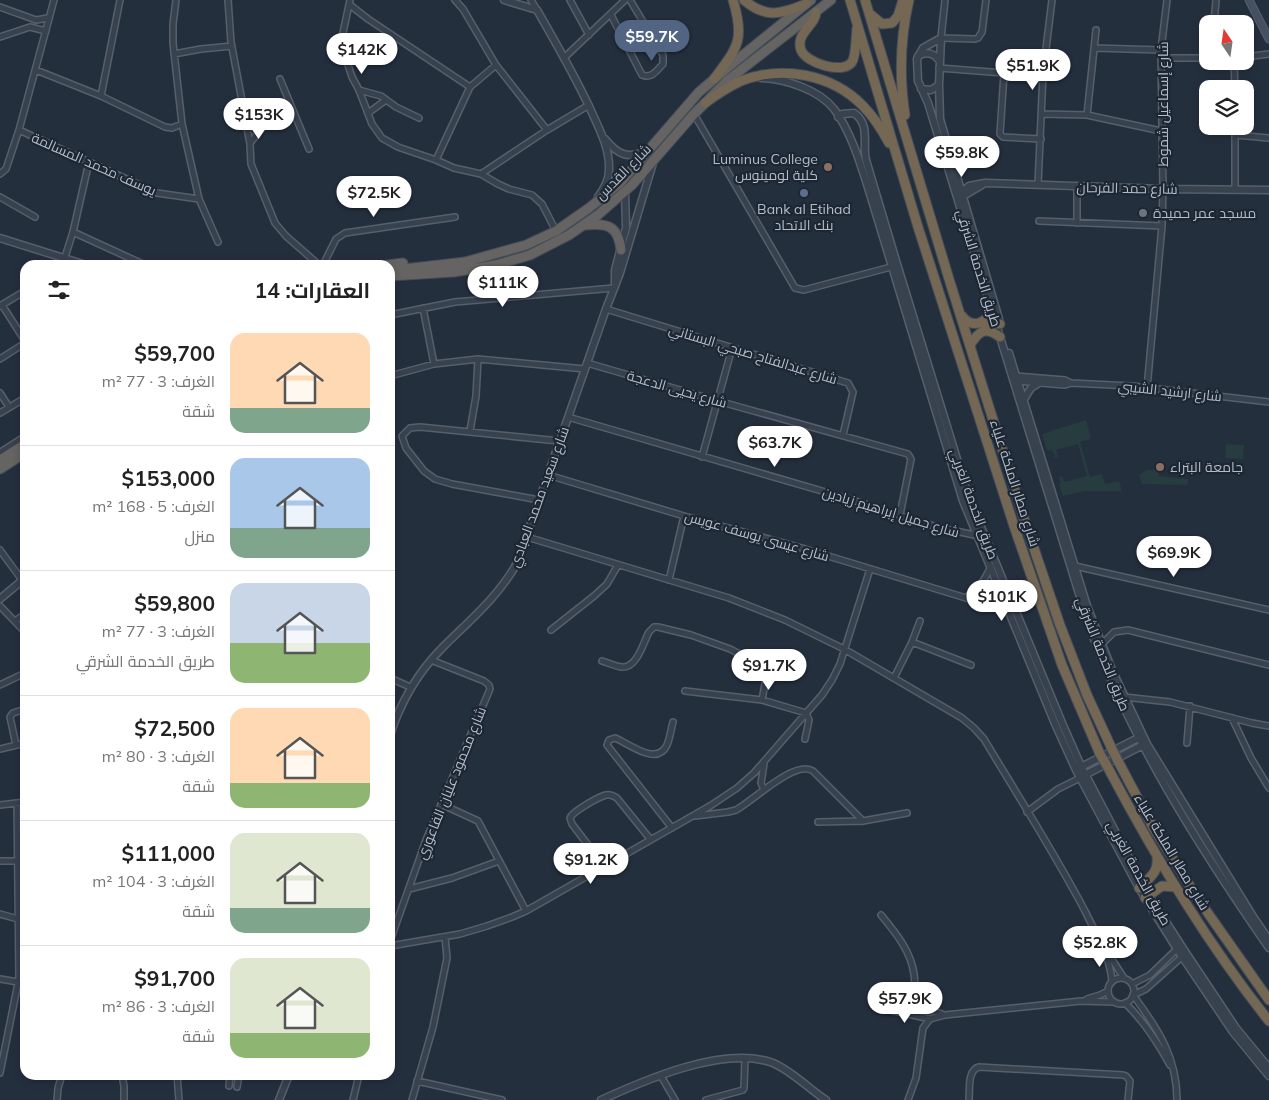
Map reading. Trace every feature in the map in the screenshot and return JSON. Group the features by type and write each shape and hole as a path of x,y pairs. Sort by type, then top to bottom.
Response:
{"highway":[{"path":"714,79 728,61 739,36 739,22 734,0"},
{"path":"744,0 758,10 771,13 785,12 808,2"},
{"name":"شارع القدس","path":"395,276 473,270 496,266 545,248 585,225 625,191 694,114 728,80 831,0"},
{"name":"شارع مطار الملكة علياء","path":"850,0 896,156 1034,585 1062,665 1100,754 1175,887 1188,909 1269,1021"},
{"name":"شارع مطار الملكة علياء","path":"865,0 910,153 1022,513 1060,625 1087,695 1112,749 1153,827 1198,899 1269,1000"},
{"path":"870,14 882,24 892,23 898,16 903,0"},
{"path":"909,0 900,55 901,83 910,153"},
{"name":"شارع القدس","path":"395,270 465,262 526,245 556,230 589,208 620,183 657,143 699,92 808,2"},
{"path":"816,12 815,17 802,36 802,51 810,60 828,66 844,68 852,63 858,25"},
{"path":"705,103 733,85 768,74 792,74 817,78 842,89 853,97 881,129 896,156"},
{"path":"620,183 625,191"},
{"path":"585,225 602,224 612,228 618,236 621,250"},
{"path":"513,248 512,255 518,259"},
{"path":"395,264 455,259 465,262"},
{"path":"979,324 987,318 991,309"},
{"path":"960,312 966,321 972,323 998,324"},
{"path":"970,344 976,335 984,331 992,332 1000,337"},
{"path":"0,460 20,447"},
{"path":"0,469 20,456"},
{"path":"1141,886 1156,871 1157,856"},
{"path":"1147,896 1162,886 1175,887"}],"main road":[{"path":"1249,0 1269,39"}],"street":[{"path":"0,174 6,169 19,130 54,0"},
{"path":"101,96 120,0"},
{"path":"176,0 173,24 174,54 182,124 199,199 218,242"},
{"path":"228,0 232,46 250,144 251,164 275,223 286,236 313,260"},
{"path":"455,0 463,9 496,65 547,130"},
{"path":"463,9 464,0"},
{"path":"504,0 537,10"},
{"path":"532,0 565,57 602,134 609,160 609,175 605,188 589,208"},
{"path":"570,0 588,35"},
{"path":"565,57 625,0"},
{"path":"610,15 642,75 653,75 663,64 663,55 630,0"},
{"path":"941,38 945,0"},
{"path":"918,57 923,48 941,38 978,38 982,32 986,0"},
{"path":"1038,185 1044,73 1052,0"},
{"name":"شارع إسماعيل شموط","path":"1147,388 1162,226 1161,50 1167,0"},
{"path":"1215,15 1216,0"},
{"path":"350,3 368,20 470,87"},
{"path":"350,3 342,42 348,67 378,133 389,143 454,168 481,174 509,189 528,193 542,204 556,230"},
{"path":"0,7 36,20 48,18"},
{"path":"0,37 30,27 46,31"},
{"path":"1087,115 1096,30"},
{"name":"طريق الخدمة الشرقي","path":"941,38 938,85 941,127 991,309 1024,399 1075,566 1102,644 1141,737"},
{"path":"174,54 232,46"},
{"path":"1094,48 1161,50"},
{"path":"918,57 924,53 932,54 939,65 1004,73 1044,73"},
{"path":"1254,56 1269,54"},
{"name":"طريق الخدمة الشرقي","path":"918,57 918,80 928,103 960,196 1088,623 1102,660 1145,745 1212,862 1269,948"},
{"path":"1161,58 1199,58"},
{"path":"436,160 470,87 496,65"},
{"path":"36,70 101,96 165,127 177,127 182,124"},
{"path":"1004,73 1000,134 1003,137 1041,139"},
{"name":"طريق الخدمة الغربي","path":"752,78 775,79 804,88 828,103 834,110 854,147 874,196 980,535 991,567 1011,607"},
{"path":"280,79 309,149"},
{"path":"921,89 931,90 938,85"},
{"path":"359,90 381,96 396,107 419,118"},
{"path":"250,144 288,100"},
{"path":"368,113 386,100"},
{"path":"481,174 547,130 589,105"},
{"name":"طريق الخدمة الغربي","path":"838,117 842,114 854,113 861,121 866,136 865,156 891,267 956,480 1011,607 1053,718 1147,896 1233,1032 1269,1076"},
{"path":"694,114 795,288 804,290 891,267"},
{"path":"1042,114 1087,115 1161,131"},
{"name":"يوسف محمد المسالمة","path":"19,130 158,193 199,199"},
{"path":"602,134 615,150 625,155 640,154 657,143"},
{"path":"1235,189 1235,135 1269,138"},
{"path":"65,257 73,232 89,162"},
{"name":"شارع سعيد محمد العبادي","path":"395,720 410,687 431,660 507,580 517,563 615,286 653,162"},
{"name":"شارع حمد الفرحان","path":"960,196 985,183 1077,187 1269,190"},
{"path":"1077,187 1077,223"},
{"name":"شارع سعيد محمد العبادي","path":"615,286 615,270 626,228 625,191"},
{"path":"0,196 35,217"},
{"path":"326,260 336,239 345,233 455,217"},
{"path":"1039,221 1162,226"},
{"path":"73,232 134,260"},
{"path":"0,238 73,260"},
{"path":"395,313 455,302 615,286"},
{"path":"20,294 1,306 20,334"},
{"path":"423,308 434,364"},
{"name":"شارع عبدالفتاح صبحي البستاني","path":"606,309 848,383 853,392 843,435"},
{"path":"0,359 20,345"},
{"path":"702,457 732,348"},
{"path":"470,431 476,396 478,359"},
{"name":"شارع يحيى الدعجة","path":"395,375 434,364 478,359 586,366 843,435 910,456 909,472 900,515"},
{"name":"شارع ارشيد الشيبي","path":"1015,378 1065,380 1071,383"},
{"name":"شارع ارشيد الشيبي","path":"1015,378 1039,383 1147,388 1269,402"},
{"path":"1024,399 1031,388 1039,383"},
{"path":"0,393 9,408"},
{"path":"0,413 20,401"},
{"name":"شارع جميل إبراهيم زيادين","path":"568,418 900,515 980,535"},
{"path":"539,500 435,479 424,471 412,456 403,442 402,436 410,428 415,427 559,441"},
{"path":"0,452 20,439"},
{"name":"شارع عيسى يوسف عويس","path":"548,475 684,516 802,548 966,598 1011,607"},
{"path":"669,580 684,516"},
{"path":"527,538 729,598 785,620 894,678 948,709 974,728 984,739 1027,812 1057,858 1105,951 1110,964 1112,982 1108,991 1109,997 1113,1002"},
{"path":"0,550 20,575"},
{"path":"551,630 607,584 618,564"},
{"path":"1075,566 1269,610"},
{"path":"966,598 982,583 991,567"},
{"path":"395,945 445,937 498,923 526,911 672,828 736,788 764,763 832,680 840,664 870,569"},
{"path":"0,599 20,582"},
{"path":"0,606 20,626"},
{"path":"15,621 20,618"},
{"path":"894,678 912,642 920,620"},
{"path":"602,661 620,667 629,666 635,660 652,628 658,627 677,631 724,646 765,668 767,673 762,700"},
{"path":"1102,644 1114,632 1128,630 1269,665"},
{"path":"912,642 971,665"},
{"name":"شارع محمود عليان الفاعوري","path":"395,927 441,804 490,687 484,681 431,660"},
{"path":"0,685 20,675"},
{"path":"395,680 410,687"},
{"path":"684,691 762,700 806,713 810,720 805,739"},
{"path":"1124,697 1158,700 1190,706 1232,718 1269,725"},
{"path":"1187,743 1190,706"},
{"path":"16,745 10,717 13,713 20,711"},
{"path":"1232,718 1251,758 1269,788"},
{"path":"672,722 666,747 656,754 646,754 615,738 609,740 607,745 672,828"},
{"path":"1079,768 1141,737"},
{"path":"0,749 20,744"},
{"path":"1027,812 1058,789 1145,745"},
{"name":"طريق الخدمة الشرقي","path":"1145,745 1269,940"},
{"path":"764,763 761,783 764,790"},
{"path":"692,816 732,811 740,808 790,773 807,768 813,771 863,821"},
{"path":"604,866 572,824 570,818 573,812 603,796 611,795 617,798 651,840"},
{"path":"0,805 18,803 19,861 18,982 3,1048 0,1073"},
{"path":"441,804 478,821 526,911"},
{"path":"818,822 863,821 907,814"},
{"path":"0,861 19,861"},
{"path":"409,889 452,878 500,861"},
{"name":"طريق الخدمة الغربي","path":"1147,896 1177,950 1184,955 1236,1028 1269,1068"},
{"path":"0,914 18,919"},
{"path":"881,915 900,939 912,966 916,1005 945,1015"},
{"path":"412,1100 433,1027 447,958 445,937"},
{"path":"1132,984 1150,975 1177,950"},
{"path":"1105,951 1124,978 1132,984 1133,995 1167,1046 1176,1083 1176,1100"},
{"path":"1081,1000 1125,1003 1133,995 1146,988 1184,955"},
{"path":"1112,982 1118,978 1124,978"},
{"path":"0,979 18,982"},
{"path":"886,1009 930,1019 945,1015 1081,1000 1108,991"},
{"path":"1125,1003 1155,1039 1173,1070"},
{"path":"908,1100 916,1078 921,1034 930,1019"},
{"path":"706,1100 744,1088 745,1058"},
{"path":"601,1100 661,1076 712,1060 745,1058 774,1064 826,1100"},
{"path":"969,1100 971,1073 974,1068 979,1067 1123,1075 1130,1081 1128,1100"},
{"path":"661,1076 675,1100"},
{"path":"57,1100 60,1080"},
{"path":"123,1080 124,1100"},
{"path":"178,1080 180,1100"},
{"path":"229,1086 230,1080"},
{"path":"237,1086 238,1080"},
{"path":"279,1100 287,1080"},
{"path":"353,1100 358,1080"},
{"path":"417,1081 502,1100"}],"green space":[{"path":"1086,420 1091,439 1080,442 1090,477 1102,474 1105,484 1119,481 1122,491 1085,491 1063,496 1059,477 1062,476 1064,482 1087,476 1078,444 1056,450 1058,457 1055,458 1053,451 1047,450 1042,434"},
{"path":"1226,444 1244,445 1243,459 1225,458"},
{"path":"1147,470 1159,470 1159,476 1188,479 1187,485 1142,484 1139,475"}],"place":[{"name":"Luminus College كلية لومينوس","path":"828,167"},
{"name":"Bank al Etihad بنك الاتحاد","path":"804,193"},
{"name":"مسجد عمر حميدة","path":"1143,213"},
{"name":"جامعة البتراء","path":"1160,467"}]}
